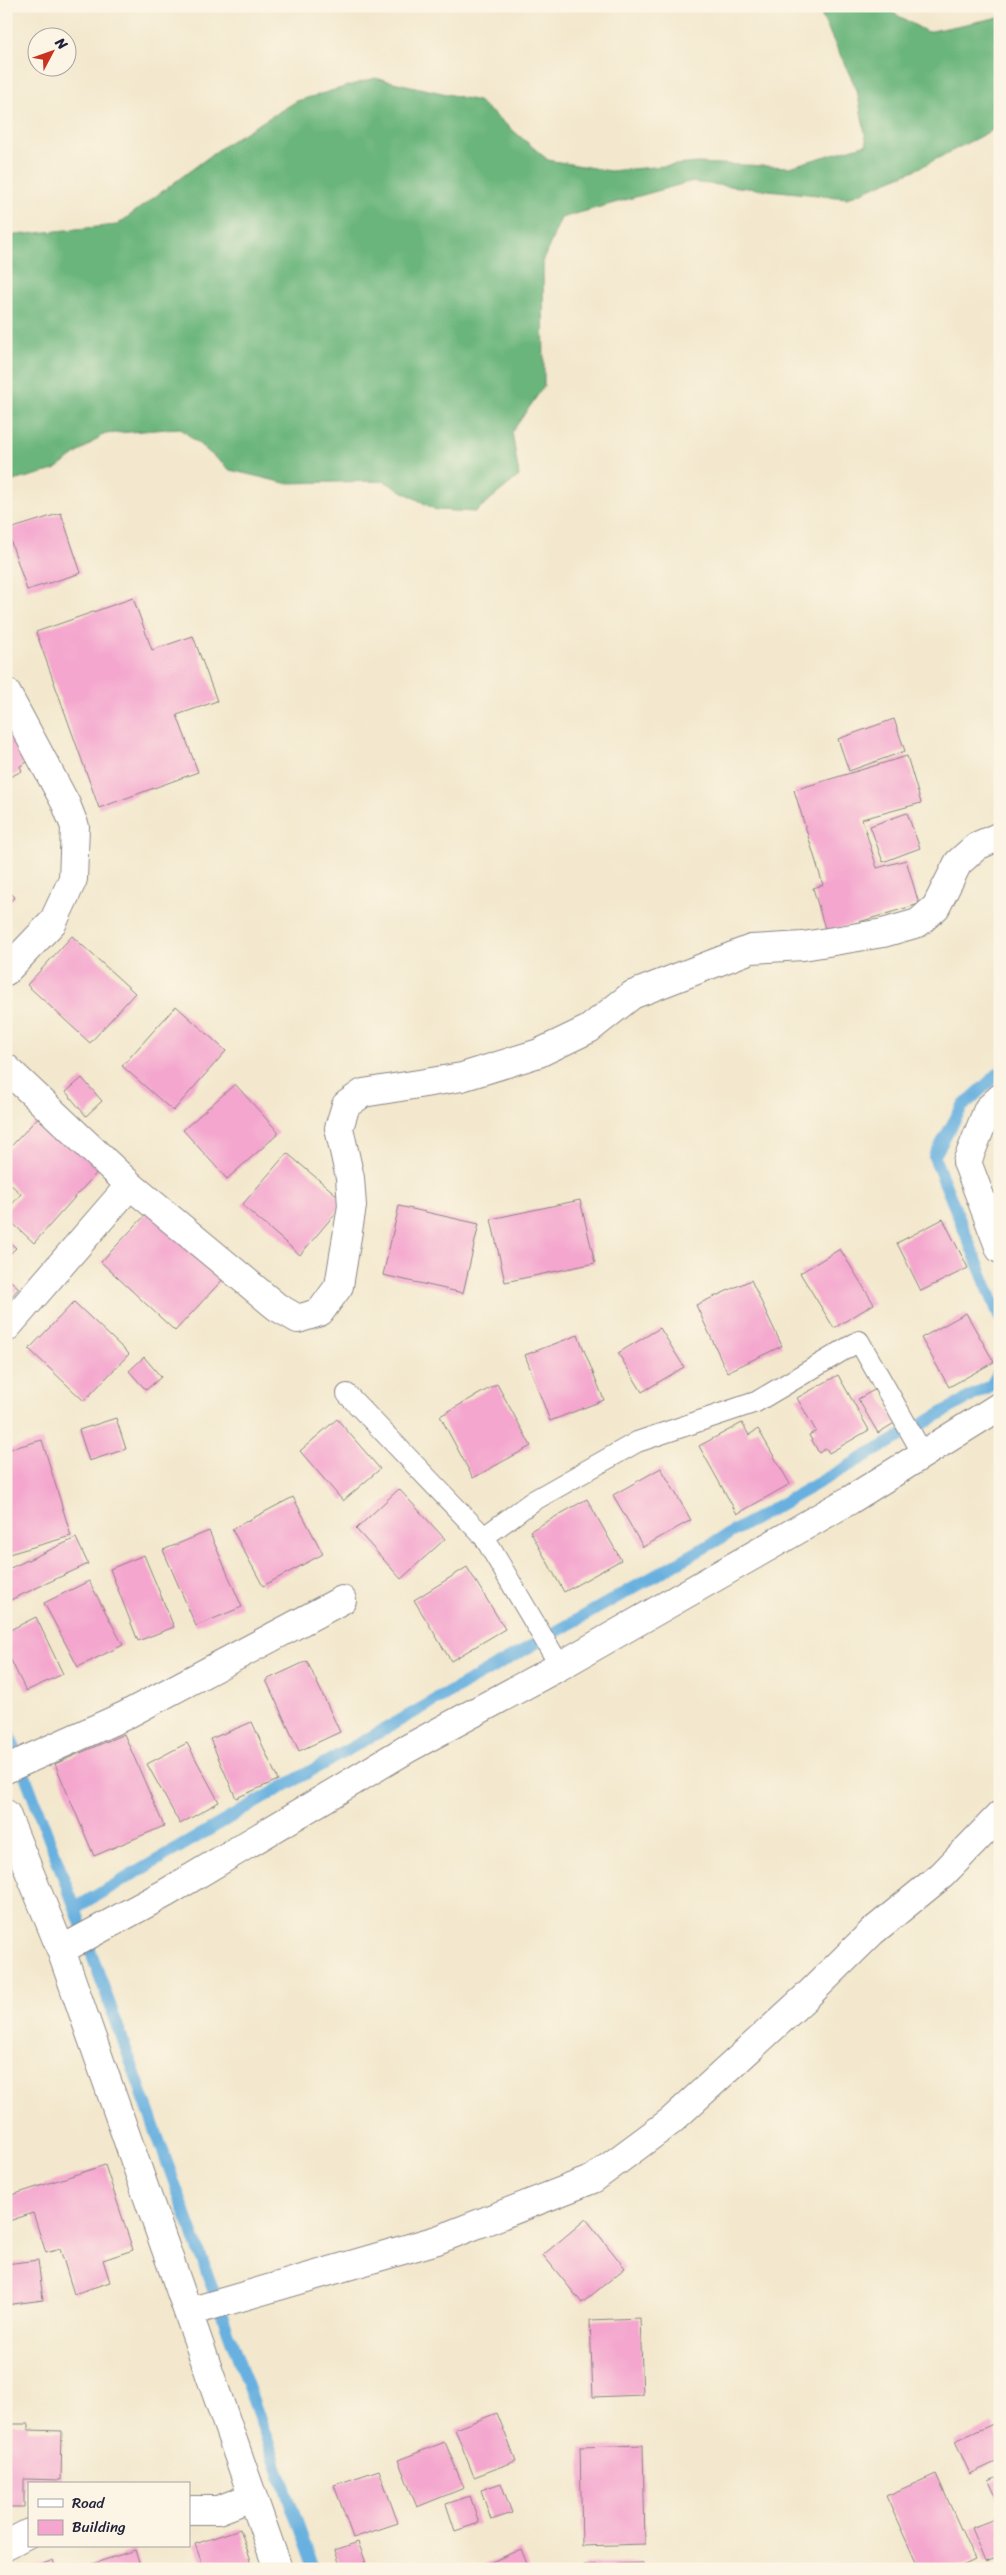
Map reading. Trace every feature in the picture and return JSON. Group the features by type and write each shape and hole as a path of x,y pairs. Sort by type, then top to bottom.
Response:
{"street":[{"path":"6,692 66,804 75,827 73,879 53,922 6,971"},
{"path":"6,1068 130,1185 277,1307 298,1319 320,1312 339,1286 352,1206 350,1178 339,1128 346,1105 363,1093 462,1076 539,1053 590,1029 632,995 751,949 803,946 883,933 918,923 936,907 958,863 977,846 1000,836"},
{"path":"1000,1098 988,1109 968,1162 1000,1249"},
{"path":"6,1328 130,1185"},
{"path":"61,1950 166,1893 407,1749 560,1666 850,1500 1000,1406"},
{"path":"6,1769 124,1716 342,1600"},
{"path":"6,1814 61,1950 278,2569"},
{"path":"189,2312 437,2240 593,2179 671,2121 806,1997 872,1932 942,1874 1000,1815"},
{"path":"190,2510 218,2510 252,2497"},
{"path":"6,2545 28,2534"}],"lane":[{"path":"484,1537 534,1502 637,1442 756,1402 859,1341 924,1454"},
{"path":"347,1394 484,1537 560,1666"}],"green space":[{"path":"817,6 881,6 927,32 1000,17 1000,126 917,169 847,198 689,182 561,218 543,260 544,386 512,432 519,476 475,512 436,510 384,481 285,483 230,470 180,428 104,434 54,470 6,483 6,236 117,225 229,142 297,101 375,78 478,101 548,160 610,171 697,163 789,167 867,144 857,90"}],"building":[{"path":"61,513 81,573 27,590 7,530"},
{"path":"133,598 152,650 193,636 217,701 177,715 198,772 99,808 36,632"},
{"path":"6,706 33,759 20,766 22,771 6,779"},
{"path":"894,719 905,751 849,771 838,739"},
{"path":"907,756 921,803 862,819 877,868 906,860 919,904 826,932 813,888 823,885 794,790"},
{"path":"907,813 920,848 883,862 870,826"},
{"path":"6,888 15,897 6,905"},
{"path":"72,936 135,993 90,1043 27,985"},
{"path":"176,1006 226,1051 173,1111 122,1066"},
{"path":"82,1078 102,1101 86,1116 66,1092"},
{"path":"235,1084 279,1133 227,1179 183,1130"},
{"path":"41,1114 101,1168 34,1243 6,1217 6,1211 21,1194 6,1180 6,1152"},
{"path":"287,1153 345,1202 300,1255 242,1205"},
{"path":"580,1200 595,1263 505,1282 491,1219"},
{"path":"399,1206 479,1224 463,1293 383,1275"},
{"path":"151,1209 225,1277 175,1331 101,1262"},
{"path":"943,1219 968,1268 921,1291 897,1243"},
{"path":"6,1239 16,1248 6,1258"},
{"path":"840,1249 874,1304 834,1328 800,1273"},
{"path":"6,1277 19,1288 6,1303"},
{"path":"751,1280 782,1346 727,1372 696,1305"},
{"path":"74,1302 129,1354 84,1401 29,1349"},
{"path":"966,1313 994,1362 949,1387 921,1338"},
{"path":"660,1328 684,1367 642,1392 618,1353"},
{"path":"578,1335 604,1400 550,1421 525,1355"},
{"path":"144,1357 161,1377 146,1390 129,1371"},
{"path":"838,1375 869,1430 829,1453 826,1448 819,1453 809,1435 816,1431 797,1398"},
{"path":"497,1384 531,1446 473,1478 440,1416"},
{"path":"876,1389 896,1422 878,1433 858,1399"},
{"path":"116,1418 126,1449 89,1461 79,1430"},
{"path":"337,1419 380,1469 343,1501 300,1451"},
{"path":"742,1423 749,1435 758,1429 790,1484 737,1514 699,1446"},
{"path":"42,1440 71,1536 9,1554 6,1545 6,1450"},
{"path":"661,1468 691,1520 643,1547 613,1495"},
{"path":"399,1489 445,1539 401,1579 356,1529"},
{"path":"293,1497 323,1554 263,1586 232,1529"},
{"path":"587,1499 621,1560 564,1592 530,1531"},
{"path":"209,1531 242,1607 196,1626 163,1550"},
{"path":"76,1538 88,1564 6,1602 6,1570"},
{"path":"144,1555 174,1627 138,1641 110,1569"},
{"path":"467,1567 505,1629 451,1661 414,1600"},
{"path":"89,1581 123,1645 78,1667 44,1603"},
{"path":"36,1617 63,1674 26,1691 6,1650 6,1632"},
{"path":"307,1661 340,1732 299,1751 266,1680"},
{"path":"252,1722 278,1780 236,1798 210,1739"},
{"path":"124,1734 164,1826 94,1856 55,1764"},
{"path":"187,1743 219,1802 180,1824 147,1764"},
{"path":"105,2165 133,2250 103,2260 110,2282 74,2294 60,2249 46,2253 33,2213 9,2221 6,2197"},
{"path":"586,2219 625,2268 582,2303 543,2255"},
{"path":"38,2260 43,2300 6,2305 6,2264"},
{"path":"640,2318 643,2395 593,2397 590,2320"},
{"path":"497,2413 516,2461 474,2477 455,2429"},
{"path":"6,2424 28,2424 28,2430 62,2431 61,2480 24,2479 24,2507 6,2507"},
{"path":"993,2424 1000,2439 1000,2460 970,2474 955,2441"},
{"path":"445,2442 464,2488 417,2507 398,2460"},
{"path":"643,2445 645,2544 582,2546 580,2447"},
{"path":"379,2470 398,2523 353,2538 334,2485"},
{"path":"936,2474 975,2560 956,2569 919,2569 886,2496"},
{"path":"1000,2476 1000,2506 989,2481"},
{"path":"501,2483 512,2513 491,2520 481,2490"},
{"path":"470,2496 479,2523 455,2531 446,2504"},
{"path":"1000,2517 1000,2557 985,2562 971,2528"},
{"path":"240,2529 254,2569 204,2569 195,2544"},
{"path":"358,2542 367,2565 357,2569 341,2569 335,2550"},
{"path":"521,2549 529,2569 476,2569"},
{"path":"135,2550 141,2569 90,2569 89,2565"},
{"path":"53,2560 56,2569 30,2569"},
{"path":"643,2563 643,2569 584,2569 584,2565"}],"waterway":[{"path":"1000,1072 962,1107 934,1157 1000,1318"},
{"path":"75,1908 279,1789 991,1385 1000,1370"},
{"path":"6,1725 75,1908 314,2569"}]}
